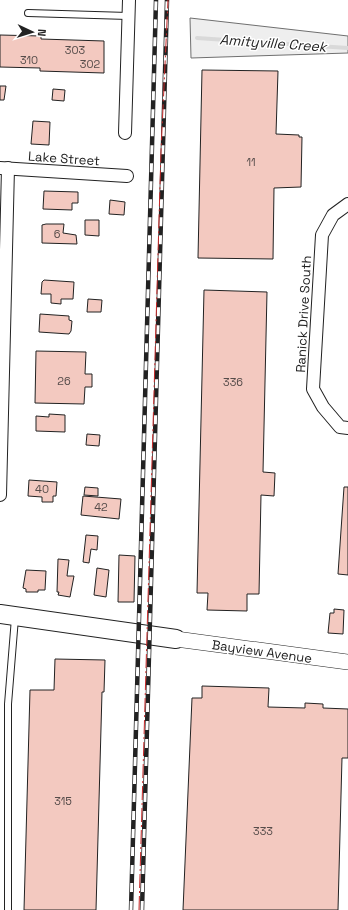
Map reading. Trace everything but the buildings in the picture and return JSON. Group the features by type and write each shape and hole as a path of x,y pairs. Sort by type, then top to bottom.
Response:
{"main road":[{"path":"8,615 176,639"}],"street":[{"path":"125,133 129,0"},
{"path":"0,495 4,168"},
{"name":"Lake Street","path":"4,168 127,176"},
{"name":"Ranick Drive South","path":"344,427 323,407 313,389 322,235 333,215 348,204"},
{"name":"Bayview Avenue","path":"176,639 348,662"}],"lane":[{"path":"28,13 128,16"},
{"path":"8,615 8,910"}],"shaded area":[{"path":"190,18 348,36 348,53 191,58"}],"waterway":[{"name":"Amityville Creek","path":"197,38 348,48"}],"railway":[{"path":"131,910 156,0"},
{"path":"142,910 167,0"}],"power":[{"path":"139,910 161,151 168,0"}]}
